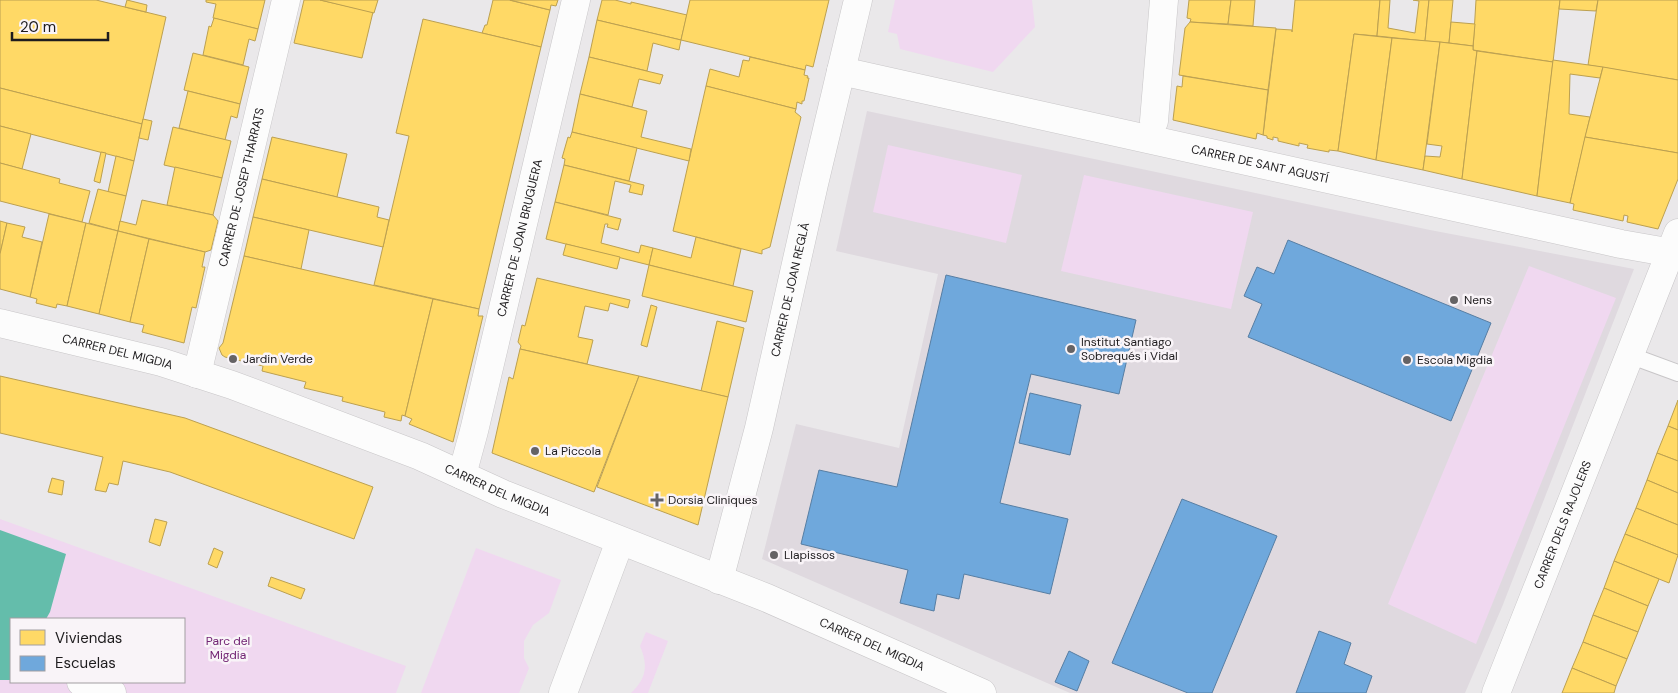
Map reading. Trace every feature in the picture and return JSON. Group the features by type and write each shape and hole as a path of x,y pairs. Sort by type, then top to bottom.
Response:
{"street":[{"name":"CARRER DE JOSEP THARRATS","path":"197,374 286,0"},
{"name":"CARRER DE JOAN BRUGUERA","path":"462,476 540,157 576,0"},
{"name":"CARRER DE JOAN REGLÀ","path":"719,580 759,428 858,0"},
{"path":"1154,121 1164,0"},
{"name":"CARRER DE SANT AGUSTÍ","path":"841,71 1622,244 1675,246"},
{"name":"CARRER DELS RAJOLERS","path":"1496,693 1629,355 1675,246"},
{"name":"CARRER DEL MIGDIA","path":"0,323 161,362 232,385 420,456 503,494 785,606 982,693"},
{"path":"563,693 620,541"},
{"path":"84,683 112,693"}],"lane":[{"path":"1629,355 1678,373"}],"shaded area":[{"path":"867,111 1430,230 1634,269 1502,607 1465,693 1070,693 762,559 796,424 899,448 938,274 836,251"},
{"path":"0,530 66,554 50,612 47,618 10,618 10,680 0,680"}],"green space":[{"path":"895,0 1032,0 1035,27 993,72 900,49 897,34 888,32"},
{"path":"888,145 1022,175 1006,243 873,212"},
{"path":"1084,175 1253,212 1231,309 1061,271"},
{"path":"1529,266 1616,298 1476,644 1388,604"},
{"name":"Parc del Migdia","path":"0,519 406,666 396,693 0,693"},
{"path":"476,548 561,580 549,613 533,625 524,641 524,658 529,668 519,693 421,693"},
{"path":"646,632 668,641 648,693 631,693 643,677 645,665 640,646"}],"building: Viviendas":[{"path":"0,0 96,0 166,17 142,124 0,88"},
{"path":"127,0 147,5 146,12 125,7"},
{"path":"206,0 265,0 258,29 213,18 216,4 206,2"},
{"path":"304,0 320,0 373,12 362,58 294,43"},
{"path":"320,0 378,0 374,13"},
{"path":"493,0 509,0 550,10 541,47 482,33 485,25 487,25"},
{"path":"510,0 558,0 556,6 551,5 550,10"},
{"path":"602,0 615,0 631,4 631,2 687,15 681,40 597,20"},
{"path":"690,0 829,0 813,67 806,65 805,70 681,40"},
{"path":"1189,0 1231,0 1228,24 1190,22 1191,19 1187,18"},
{"path":"1231,0 1255,0 1253,26 1228,24"},
{"path":"1295,0 1380,0 1377,36 1354,34 1338,151 1329,150 1329,152 1307,148 1308,145 1299,143 1299,146 1278,141 1278,138 1273,137 1273,140 1263,135 1276,29 1292,30 1292,32"},
{"path":"1380,0 1390,0 1388,28 1415,33 1419,1 1413,0 1429,0 1425,41 1377,36"},
{"path":"1429,0 1453,0 1449,43 1425,41"},
{"path":"1476,0 1560,0 1553,62 1473,50"},
{"path":"1560,0 1598,0 1596,11 1559,9"},
{"path":"1598,0 1678,0 1678,80 1588,65"},
{"path":"214,18 258,29 255,41 249,39 243,65 203,55 209,26 211,27"},
{"path":"423,19 541,47 479,309 374,285 409,136 396,133"},
{"path":"597,20 681,40 679,50 653,43 647,71 589,57"},
{"path":"1190,22 1276,28 1268,90 1179,75 1185,28"},
{"path":"1451,22 1475,24 1473,46 1449,43"},
{"path":"1354,34 1392,38 1376,160 1338,151"},
{"path":"1392,38 1440,42 1423,170 1376,160"},
{"path":"1440,42 1473,46 1473,50 1477,51 1462,179 1423,170 1425,156 1440,157 1442,146 1427,144"},
{"path":"1477,51 1553,62 1537,196 1462,179"},
{"path":"193,53 249,67 240,104 184,90"},
{"path":"589,57 663,75 660,84 639,79 632,107 580,94"},
{"path":"750,57 805,70 804,75 809,78 802,104 797,102 796,109 706,86 710,69 739,77 743,60 749,61"},
{"path":"1553,60 1603,67 1600,78 1570,74 1569,114 1590,117 1570,203 1537,196"},
{"path":"1603,67 1678,80 1678,153 1585,137"},
{"path":"1183,76 1268,90 1263,135 1257,133 1256,139 1173,120 1177,86 1182,87"},
{"path":"706,86 796,109 795,112 801,117 770,247 762,250 762,254 673,231"},
{"path":"0,88 142,124 134,161 0,126"},
{"path":"188,91 240,104 237,118 231,116 225,140 179,128"},
{"path":"580,94 647,111 641,137 691,149 689,161 572,132"},
{"path":"143,119 152,121 148,140 139,138"},
{"path":"0,126 31,134 22,169 0,163"},
{"path":"173,127 231,141 222,178 164,165"},
{"path":"572,132 637,148 629,181 564,165 565,159 562,158 568,137 570,138"},
{"path":"272,137 347,154 337,197 262,179"},
{"path":"1585,137 1678,153 1678,179 1658,229 1627,222 1628,216 1624,215 1623,221 1573,210 1574,204 1570,203"},
{"path":"101,152 106,153 100,183 94,181"},
{"path":"116,156 134,161 126,196 108,192"},
{"path":"0,163 60,179 59,183 90,191 82,222 0,201"},
{"path":"564,165 644,185 642,195 629,192 631,185 615,181 608,215 555,202"},
{"path":"175,167 222,178 213,215 167,205"},
{"path":"262,179 379,207 377,217 389,220 383,247 253,217"},
{"path":"98,189 126,196 118,231 89,223"},
{"path":"142,200 213,215 218,221 211,250 205,252 118,231 120,221 136,225"},
{"path":"555,202 621,219 618,230 607,227 608,224 605,224 601,243 639,253 641,245 653,248 649,265 546,239"},
{"path":"49,214 86,223 67,306 57,304 56,308 36,303 37,299 30,297"},
{"path":"253,217 309,230 301,269 244,256"},
{"path":"0,221 7,223 0,254"},
{"path":"7,223 25,227 22,237 42,242 30,297 0,289 0,254"},
{"path":"86,223 118,231 99,314 67,306"},
{"path":"118,231 149,239 130,322 99,314"},
{"path":"696,237 741,249 733,286 649,265 653,248 691,258"},
{"path":"149,239 205,252 202,267 205,267 196,308 192,307 184,343 142,332 144,325 130,322"},
{"path":"566,244 620,257 617,269 563,255"},
{"path":"244,256 433,299 405,416 402,415 401,421 384,417 385,412 342,401 343,397 304,388 306,382 262,371 263,366 222,355 219,348 223,343"},
{"path":"649,265 753,291 746,322 642,296"},
{"path":"537,278 630,300 628,308 610,303 608,311 585,306 578,337 593,340 587,364 520,349 521,346 518,342 522,325 525,326"},
{"path":"433,299 479,309 478,316 483,316 453,442 409,424 412,419 405,416"},
{"path":"651,305 657,307 647,347 641,345"},
{"path":"717,321 744,328 728,397 701,391"},
{"path":"520,349 639,376 594,492 492,453 509,377 513,379"},
{"path":"0,376 185,418 373,487 354,539 170,472 123,461 118,485 109,483 106,492 95,490 103,457 0,433"},
{"path":"639,376 728,397 698,525 597,487"},
{"path":"1678,400 1678,430 1668,426"},
{"path":"1668,426 1678,430 1678,461 1657,453"},
{"path":"1657,453 1678,461 1678,493 1647,480"},
{"path":"52,478 64,481 62,495 48,492"},
{"path":"1647,480 1678,493 1678,525 1636,508"},
{"path":"1636,508 1678,525 1678,555 1625,534"},
{"path":"155,519 167,522 160,546 149,542"},
{"path":"1625,534 1678,555 1669,583 1614,561"},
{"path":"214,548 223,552 217,568 208,564"},
{"path":"1614,561 1659,579 1648,606 1604,588"},
{"path":"271,577 305,589 301,599 268,586"},
{"path":"1604,588 1648,606 1638,632 1593,615"},
{"path":"1593,615 1638,632 1627,659 1583,642"},
{"path":"1583,642 1627,659 1616,686 1572,668"},
{"path":"1572,668 1616,686 1614,693 1562,693"}],"building: Escuelas":[{"path":"1288,240 1491,323 1451,421 1248,337 1262,304 1244,296 1257,267 1274,274"},
{"path":"946,275 1136,320 1119,394 1031,374 1000,503 1068,519 1050,594 964,574 959,599 937,594 934,611 900,603 908,570 801,544 819,470 897,487"},
{"path":"1030,393 1081,405 1070,455 1019,443"},
{"path":"1182,499 1277,536 1212,693 1188,693 1112,663"},
{"path":"1319,631 1351,643 1344,664 1372,676 1366,693 1296,693"},
{"path":"1069,651 1089,661 1077,691 1055,682"}],"place":[{"name":"Nens","path":"1454,300"},
{"name":"Institut Santiago Sobrequés i Vidal","path":"1071,349"},
{"name":"Jardin Verde","path":"233,359"},
{"name":"Escola Migdia","path":"1407,360"},
{"name":"La Piccola","path":"535,451"},
{"name":"Dorsia Cliniques","path":"657,500"},
{"name":"Llapissos","path":"774,555"}]}
